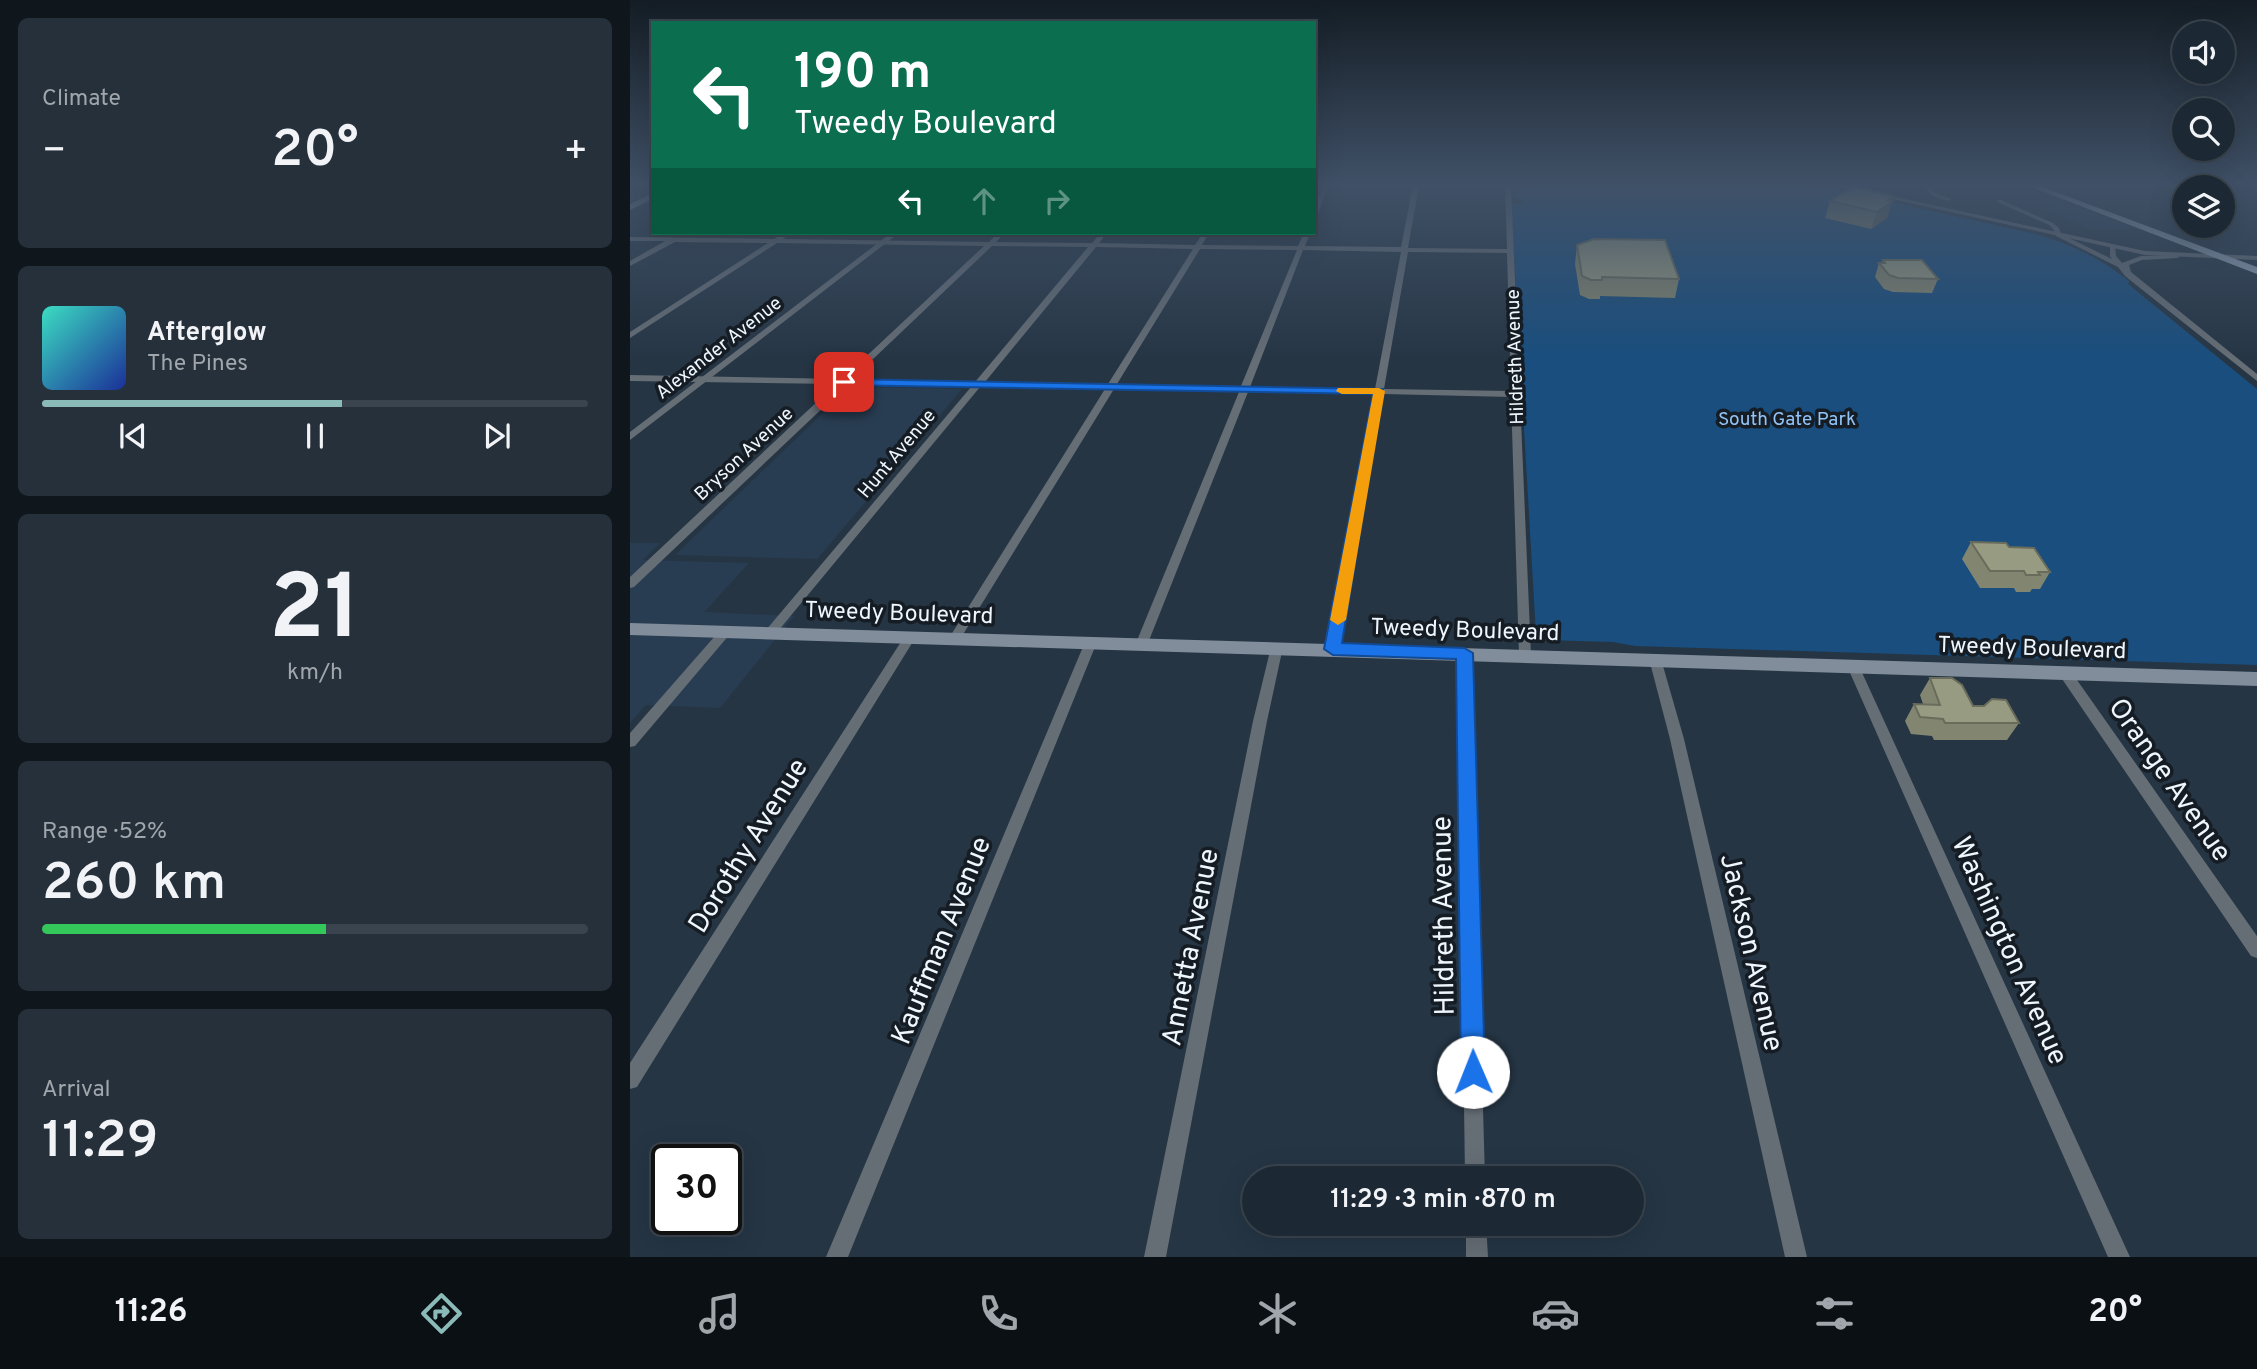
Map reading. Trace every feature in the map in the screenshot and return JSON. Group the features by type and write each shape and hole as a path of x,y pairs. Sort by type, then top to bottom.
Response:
{"main road":[{"path":"2186,244 2257,271"},
{"path":"2200,244 2257,265"},
{"name":"Tweedy Boulevard","path":"630,629 2257,679"}],"street":[{"path":"630,264 666,244"},
{"path":"630,336 771,244"},
{"name":"Alexander Avenue","path":"630,438 880,244"},
{"path":"917,244 1510,251"},
{"name":"Hunt Avenue","path":"770,633 1095,244"},
{"path":"955,638 1199,244"},
{"path":"1142,643 1302,244"},
{"path":"1333,649 1406,244"},
{"name":"Hildreth Avenue","path":"1510,244 1525,655"},
{"path":"2076,244 2118,265 2257,378"},
{"path":"2098,244 2177,256"},
{"name":"Bryson Avenue","path":"630,584 989,245"},
{"path":"2113,247 2113,256 2118,265"},
{"path":"2128,274 2125,264 2133,259 2177,256 2257,258"},
{"path":"630,377 1515,394"},
{"path":"630,742 726,631"},
{"name":"Dorothy Avenue","path":"630,1080 909,637"},
{"name":"Kauffman Avenue","path":"837,1257 1091,642"},
{"name":"Annetta Avenue","path":"1155,1257 1257,735 1277,647"},
{"name":"Hildreth Avenue","path":"1464,653 1475,1166"},
{"name":"Jackson Avenue","path":"1655,659 1677,739 1796,1257"},
{"name":"Washington Avenue","path":"1853,666 2119,1257"},
{"name":"Orange Avenue","path":"2066,673 2257,950"},
{"path":"1476,1236 1477,1257"}],"shaded area":[{"path":"850,387 962,389 817,559 675,555"},
{"path":"630,543 660,543 643,560 749,563 704,612 794,616 720,708 646,705 630,723"}],"green space":[{"name":"South Gate Park","path":"1513,244 2065,244 2107,265 2129,281 2128,284 2257,389 2257,665 1635,646 1613,642 1543,640 1536,635"}],"building":[{"path":"1666,244 1679,279 1602,277 1602,280 1591,280 1582,276 1577,245"},
{"path":"1883,260 1922,260 1938,279 1898,278 1889,275 1879,263 1885,263"},
{"path":"1971,542 2006,543 2009,547 2034,548 2050,572 2026,575 2024,571 1990,571"},
{"path":"1930,678 1952,678 1962,685 1973,706 1984,706 1992,699 2006,700 2019,723 1945,723 1943,719 1920,717 1914,704 1940,705"}],"slow traffic":[{"path":"1338,620 1379,391 1342,391"}],"route":[{"path":"844,382 1379,391 1333,649 1464,653 1473,1072"}]}
